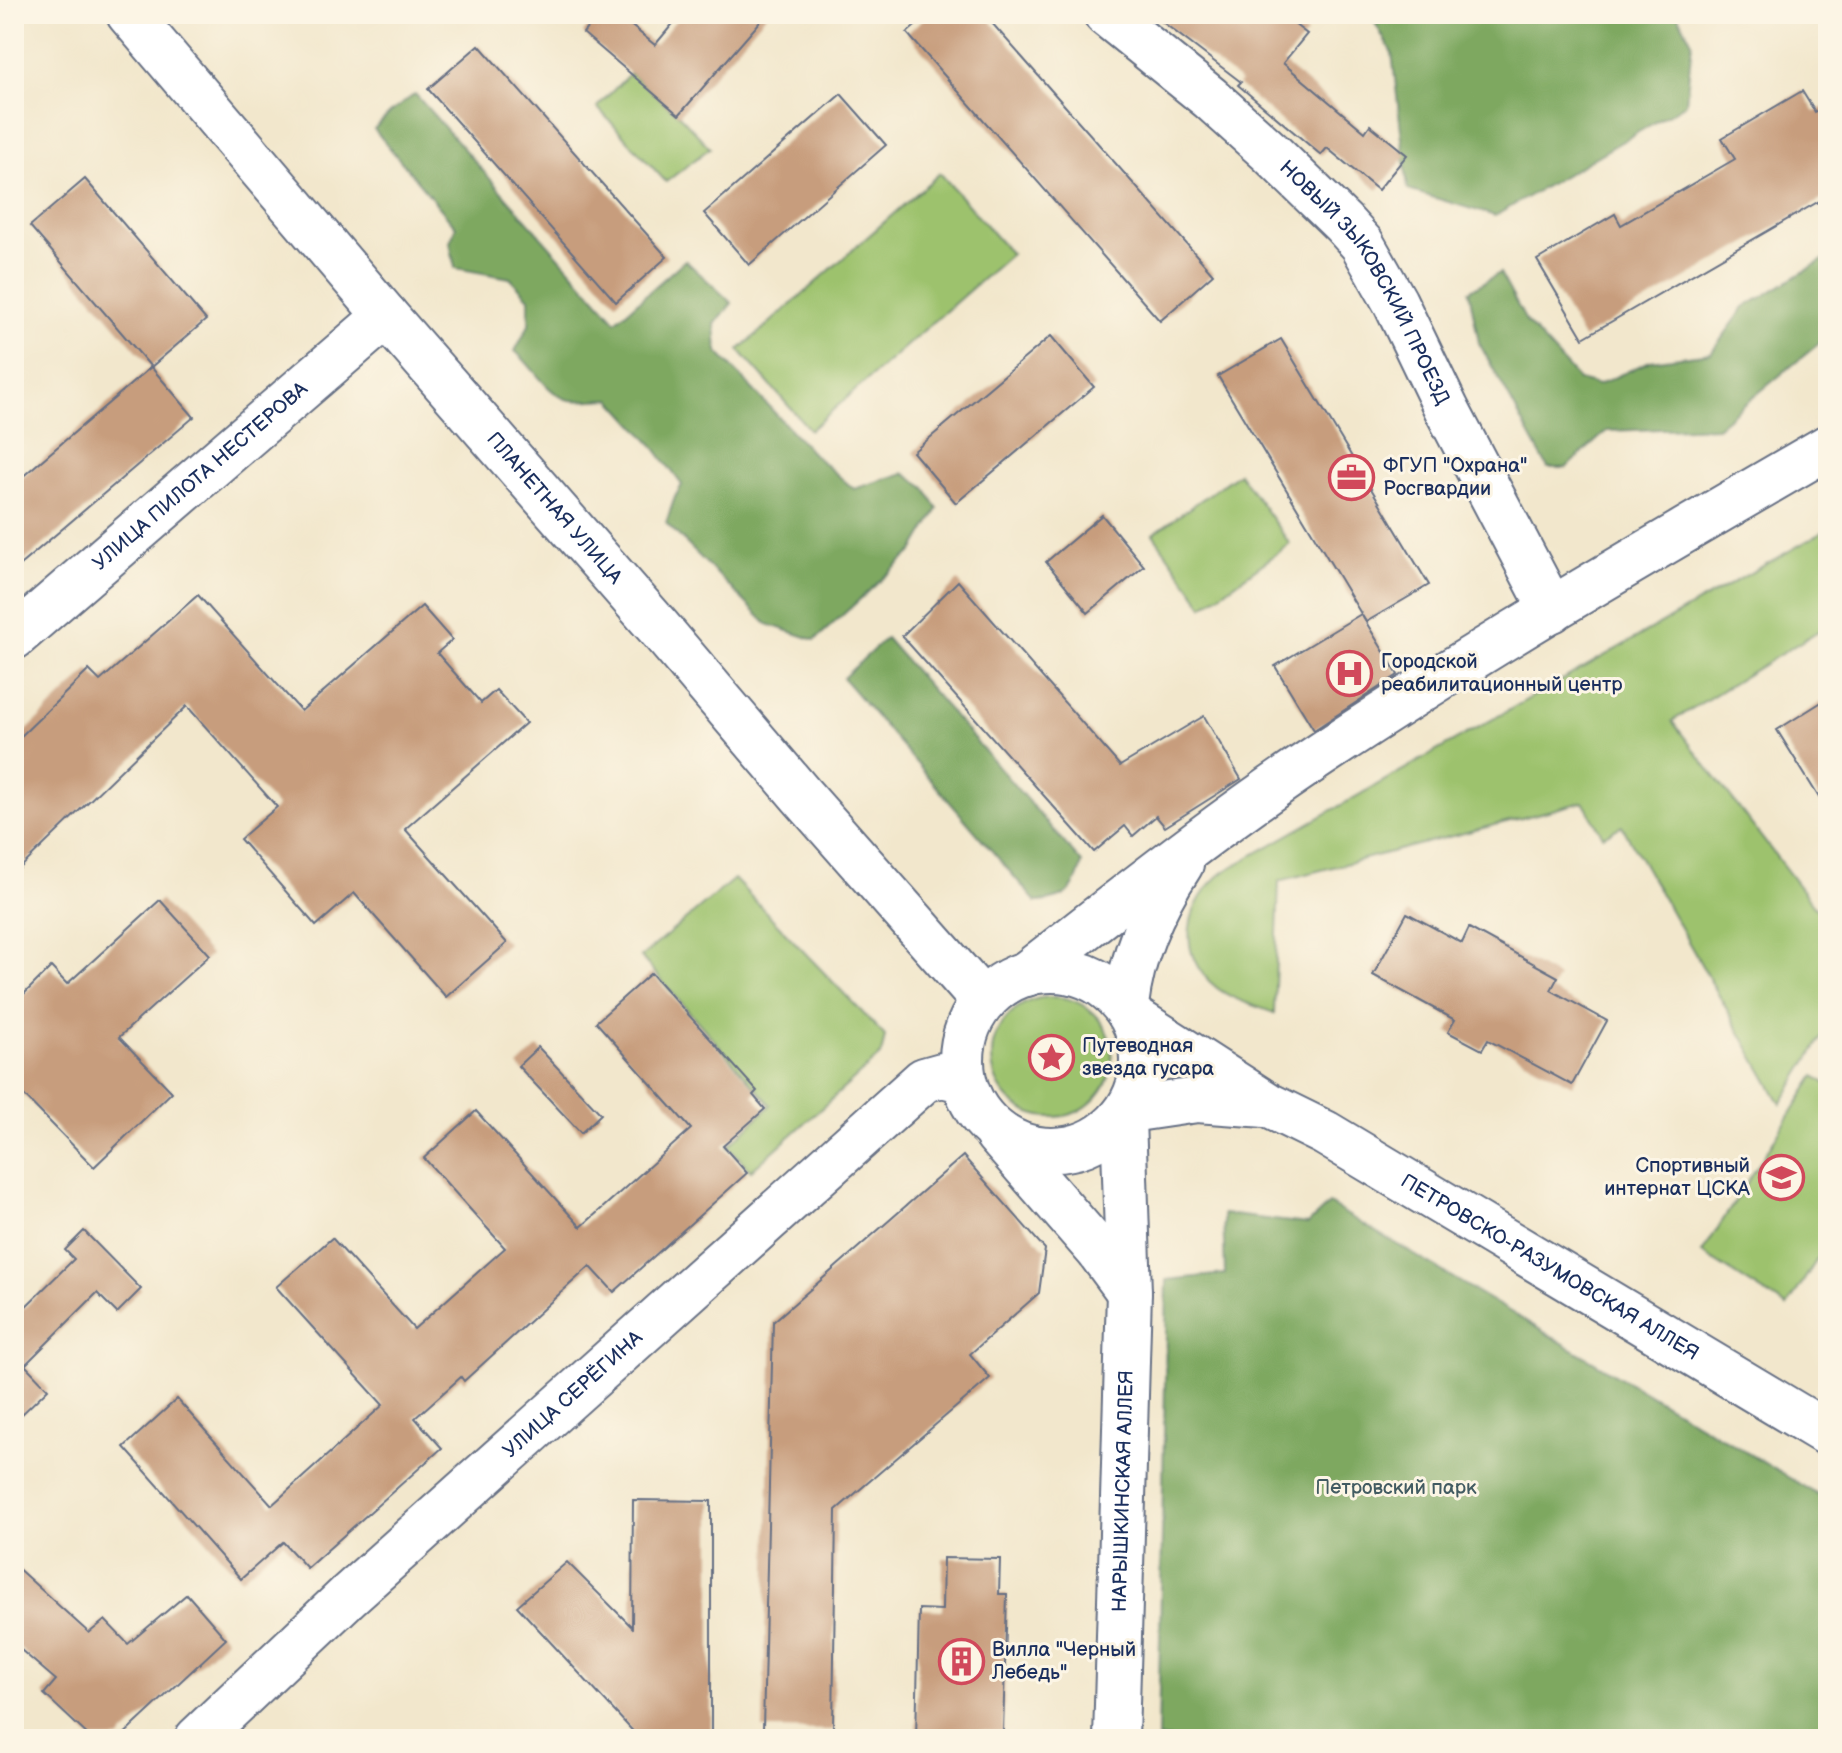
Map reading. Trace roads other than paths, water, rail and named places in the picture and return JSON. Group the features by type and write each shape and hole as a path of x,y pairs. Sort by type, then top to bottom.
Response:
{"street":[{"name":"ПЛАНЕТНАЯ УЛИЦА","path":"129,14 386,316 983,1001"},
{"name":"НОВЫЙ ЗЫКОВСКИЙ ПРОЕЗД","path":"1106,14 1210,98 1271,153 1362,244 1395,302 1447,410 1552,610"},
{"name":"УЛИЦА ПИЛОТА НЕСТЕРОВА","path":"14,637 386,316"},
{"path":"1129,1292 1098,1250 974,1107 963,1080 962,1052 969,1025 983,1001 1003,984 1026,974 1195,843 1322,754 1552,610 1828,447"},
{"path":"993,1129 1024,1147 1060,1151 1095,1141 1126,1114 1139,1087 1143,1052 1129,1012 1129,978 1157,900 1195,843"},
{"path":"1026,974 1058,970 1090,978 1109,988 1129,1012"},
{"name":"ПЕТРОВСКО-РАЗУМОВСКАЯ АЛЛЕЯ","path":"1129,1012 1268,1105 1325,1133 1828,1434"},
{"name":"УЛИЦА СЕРЁГИНА","path":"197,1739 360,1585 924,1080 942,1075 963,1080"},
{"name":"ПЕТРОВСКО-РАЗУМОВСКАЯ АЛЛЕЯ","path":"1126,1114 1197,1100 1268,1105"},
{"name":"НАРЫШКИНСКАЯ АЛЛЕЯ","path":"1116,1739 1129,1292 1126,1114"}],"place":[{"name":"ФГУП \"Охрана\" Росгвардии","path":"1352,478"},
{"name":"Городской реабилитационный центр","path":"1350,673"},
{"name":"Путеводная звезда гусара","path":"1051,1057"},
{"name":"Спортивный интернат ЦСКА","path":"1781,1178"},
{"name":"Вилла \"Черный Лебедь\"","path":"961,1662"}],"park label":[{"name":"Петровский парк","path":"1396,1488"}]}
